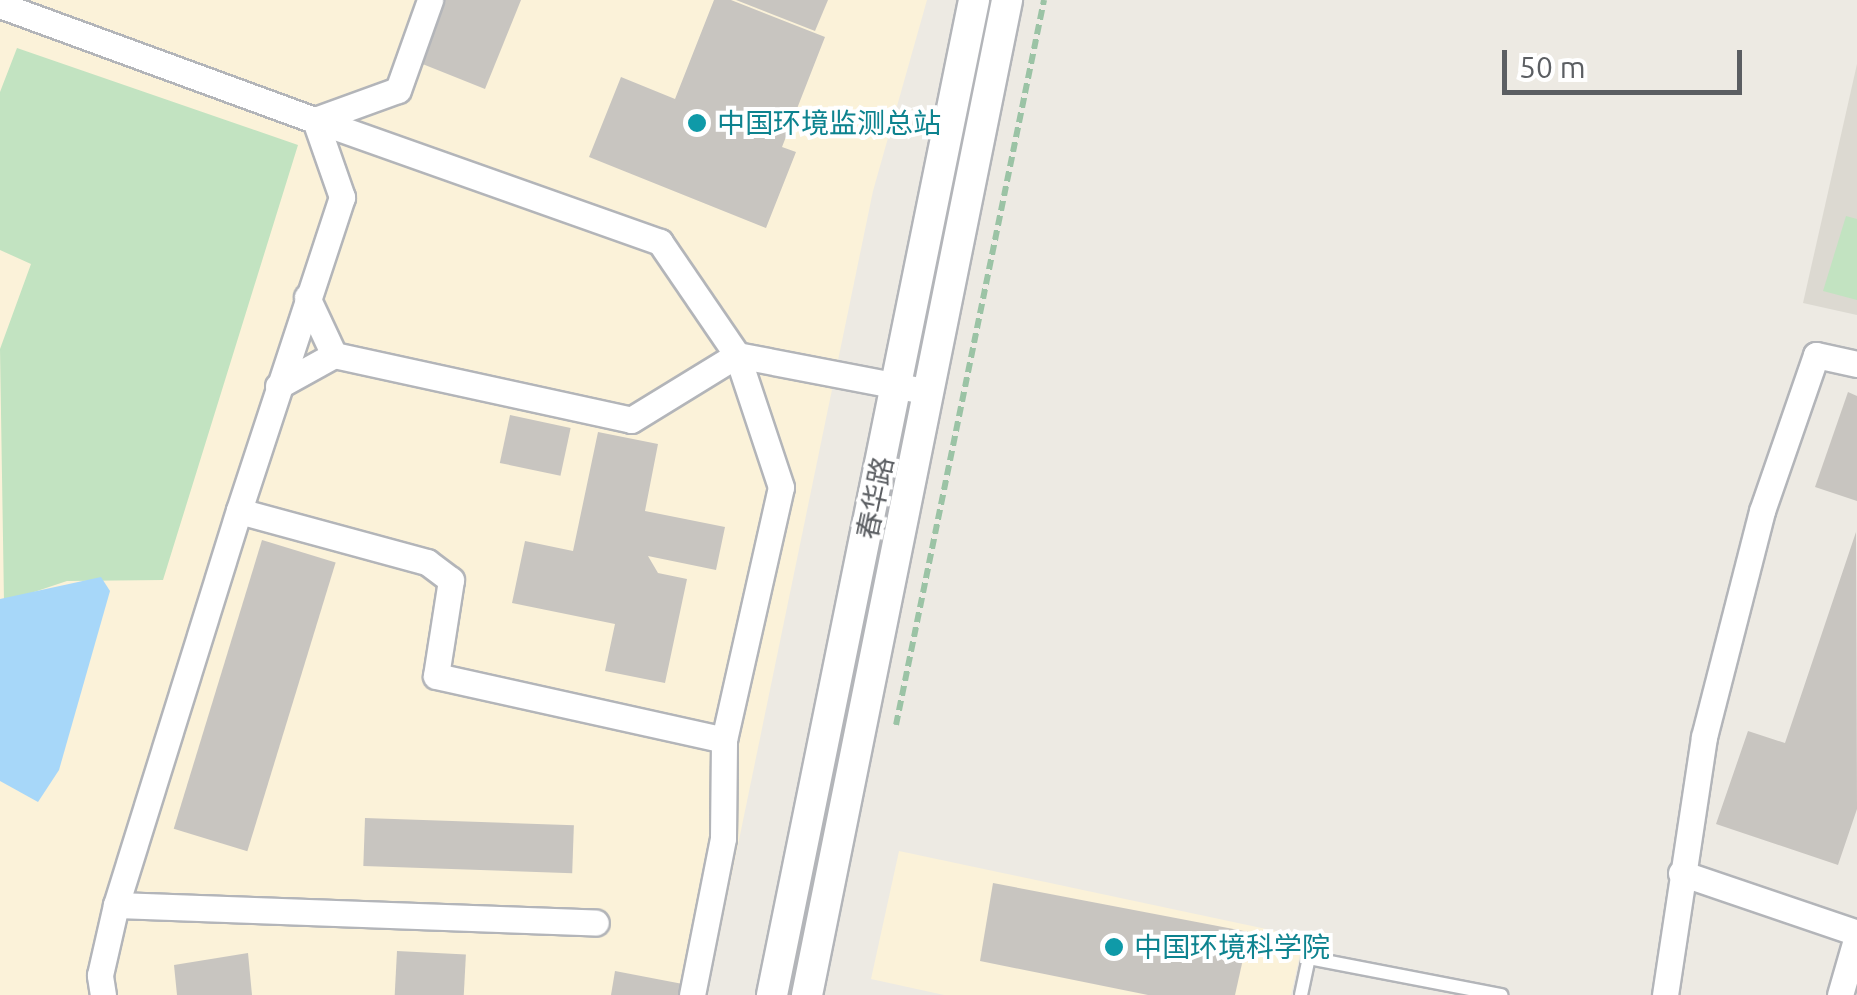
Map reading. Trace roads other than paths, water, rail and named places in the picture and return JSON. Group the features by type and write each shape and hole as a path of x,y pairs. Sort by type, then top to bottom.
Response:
{"street":[{"path":"315,120 398,90 430,0"},
{"name":"春华路","path":"772,995 899,386 974,0"},
{"name":"春华路","path":"807,995 1008,0"},
{"path":"0,5 660,242 737,356 781,488 724,740 724,838 692,995"},
{"path":"103,995 100,975 116,906 278,386 342,197 315,120"},
{"path":"307,297 334,355"},
{"path":"278,386 334,355 631,420 737,356 930,392"},
{"path":"1665,995 1704,737 1786,442 1816,355 1857,364"},
{"path":"239,511 428,562 452,580 436,676 724,740"},
{"path":"1681,872 1857,935 1840,995"},
{"path":"116,906 596,922"}],"lane":[{"path":"1301,995 1309,958 1501,995"}],"water":[{"path":"101,577 110,591 59,770 38,802 0,781 0,599"}],"place":[{"name":"中国环境监测总站","path":"697,123"},
{"name":"中国环境科学院","path":"1114,947"}]}
